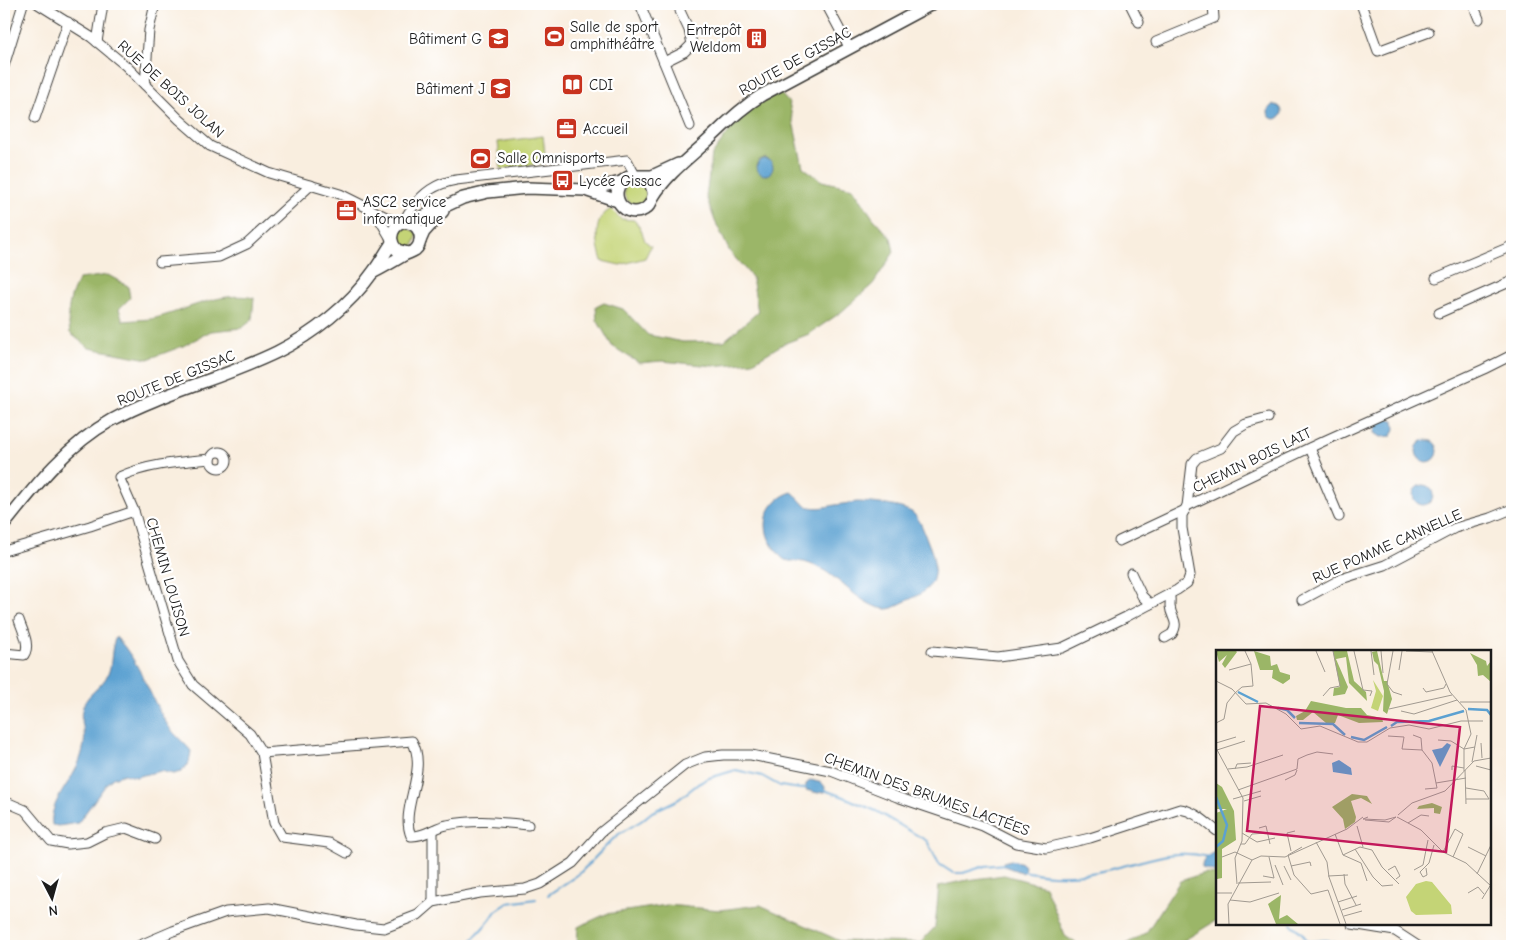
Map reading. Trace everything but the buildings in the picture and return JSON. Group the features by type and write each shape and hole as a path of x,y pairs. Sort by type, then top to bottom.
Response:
{"main road":[{"name":"ROUTE DE GISSAC","path":"653,197 661,185 684,161 744,106 932,4"},
{"name":"ROUTE DE GISSAC","path":"637,175 652,176 684,161"},
{"path":"447,206 427,228 416,249 408,253 400,252 391,241 393,230 404,223 470,196 500,190 536,188 586,190 621,182 626,178 637,175 649,181 652,186 653,197 648,207 637,212 626,210 618,201 586,190"},
{"path":"618,201 617,191 621,182"},
{"path":"404,223 417,228 420,241"},
{"name":"ROUTE DE GISSAC","path":"4,526 60,459 85,438 140,406 279,351 332,316 373,273 391,241"},
{"name":"ROUTE DE GISSAC","path":"373,273 408,253"}],"street":[{"path":"4,66 23,4"},
{"name":"RUE DE BOIS JOLAN","path":"38,4 97,42 126,66 179,119 210,146 269,173 311,184 352,199 376,213 404,223"},
{"path":"97,42 102,4"},
{"path":"145,85 149,30 155,4"},
{"path":"640,4 690,126"},
{"path":"826,4 849,48"},
{"path":"1130,4 1139,22"},
{"path":"1156,42 1214,18 1213,4"},
{"path":"1361,4 1378,51 1429,32"},
{"path":"1473,4 1479,19"},
{"path":"664,62 684,52 692,44 689,30 680,11"},
{"path":"35,118 68,22"},
{"path":"404,223 408,213 424,193 436,185 456,180 627,160 637,175"},
{"path":"160,262 220,257 247,244 311,184"},
{"name":"RUE DE BOIS JOLAN","path":"376,213 391,241"},
{"path":"1436,278 1512,246"},
{"path":"1439,313 1512,281"},
{"name":"CHEMIN BOIS LAIT","path":"932,651 998,657 1062,648 1170,594 1187,582 1190,575 1182,528 1182,515 1186,508 1310,448 1512,355"},
{"path":"1119,541 1186,508 1192,464 1197,458 1221,448 1234,431 1246,424 1268,418"},
{"path":"1310,448 1339,517"},
{"path":"134,511 119,477 158,465 211,459"},
{"name":"RUE POMME CANNELLE","path":"1302,600 1341,579 1385,564 1455,528 1490,518 1512,509"},
{"name":"CHEMIN LOUISON","path":"4,551 134,511 178,661 193,685 250,734 262,753"},
{"path":"1131,573 1142,596 1150,604"},
{"path":"1165,638 1172,634 1176,627 1176,621 1171,609 1170,594"},
{"path":"4,653 24,655 27,651 19,620"},
{"path":"346,853 329,843 282,837 274,823 262,753 412,742 416,750 417,764 408,828 411,836 418,837 446,825 486,821 528,825"},
{"name":"CHEMIN DES BRUMES LACTÉES","path":"433,902 480,893 526,889 540,884 573,863 600,832 685,765 705,757 723,755 751,755 831,771 897,797 983,826 1016,843 1046,848 1070,844 1180,809 1196,814 1216,830"},
{"path":"4,801 24,810 51,841 68,844 87,842 105,833 126,828 154,839"},
{"path":"138,946 226,912 269,908 356,925 384,928 418,915 433,902 434,830"},
{"path":"1358,925 1395,931 1418,946"}],"green space":[{"path":"779,92 789,103 803,167 822,181 853,188 873,218 891,238 894,252 873,284 840,313 809,334 783,344 753,362 713,366 662,361 639,363 612,346 597,320 596,307 604,303 623,309 648,335 683,342 724,341 758,312 752,277 730,252 715,221 706,196 712,155 741,115","holes":["766,158 770,162 772,169 767,175 760,173 757,165 759,160"]},
{"path":"543,136 546,163 501,169 498,142"},
{"path":"636,180 645,183 648,192 645,201 636,204 627,201 624,192 627,183"},
{"path":"611,209 621,219 634,220 638,225 645,241 651,246 645,258 620,265 602,261 597,240 598,226 600,219"},
{"path":"401,225 418,233 413,247 401,249 393,235"},
{"path":"108,275 128,286 130,298 119,309 123,321 151,319 215,299 241,296 254,298 252,320 242,328 211,331 183,346 148,359 89,348 70,333 69,312 71,299 79,279"},
{"path":"1204,873 1216,874 1216,921 1175,946 1122,946 1146,933 1180,881"},
{"path":"1004,875 1045,886 1065,936 1080,946 577,946 578,927 606,914 667,905 720,910 760,905 840,941 920,943 935,927 939,886"}],"water":[{"path":"1272,105 1278,105 1282,112 1278,119 1272,119 1268,115 1268,109"},
{"path":"765,159 773,167 765,175 757,167"},
{"path":"1383,418 1394,420 1395,429 1392,436 1381,437 1375,433 1376,424"},
{"path":"1427,440 1435,443 1438,451 1435,459 1427,462 1419,459 1416,451 1419,443"},
{"path":"1423,485 1430,488 1433,495 1430,502 1423,505 1416,502 1413,495 1416,488"},
{"path":"792,492 803,504 809,507 820,508 862,502 894,506 913,513 921,524 933,555 934,570 931,584 920,594 893,608 880,608 863,600 820,568 804,562 785,560 778,554 770,541 766,524 767,516 776,501"},
{"path":"116,637 132,657 167,724 191,751 189,763 181,772 173,774 160,771 136,777 124,774 113,778 78,823 59,826 52,825 52,817 57,800 75,770 82,751 84,736 81,716 84,704 108,674"},
{"path":"811,780 822,783 825,787 824,792 818,793 806,790 806,784"},
{"path":"1216,851 1216,872 1202,868 1204,860"},
{"path":"1011,860 1023,863 1025,867 1023,873 1004,866 1003,862"}],"waterway":[{"path":"548,895 579,874 619,834 652,812 679,799 709,778 736,770 762,776 780,786 801,789 808,787"},
{"path":"824,790 876,811 927,841 939,864 953,873 963,873 985,866 1005,864"},
{"path":"1023,871 1056,875 1078,874 1100,871 1170,855 1195,854 1208,857"},
{"path":"440,946 471,941 496,911 508,903 536,899"},
{"path":"1292,925 1302,933 1308,942 1326,940 1347,946"}],"place":[{"name":"Salle de sport amphithéâtre","path":"554,36"},
{"name":"Bâtiment G","path":"498,39"},
{"name":"Entrepôt Weldom","path":"757,39"},
{"name":"CDI","path":"573,85"},
{"name":"Bâtiment J","path":"501,89"},
{"name":"Accueil","path":"567,129"},
{"name":"Salle Omnisports","path":"481,158"},
{"name":"Lycée Gissac","path":"563,181"},
{"name":"ASC2 service informatique","path":"347,211"}]}
